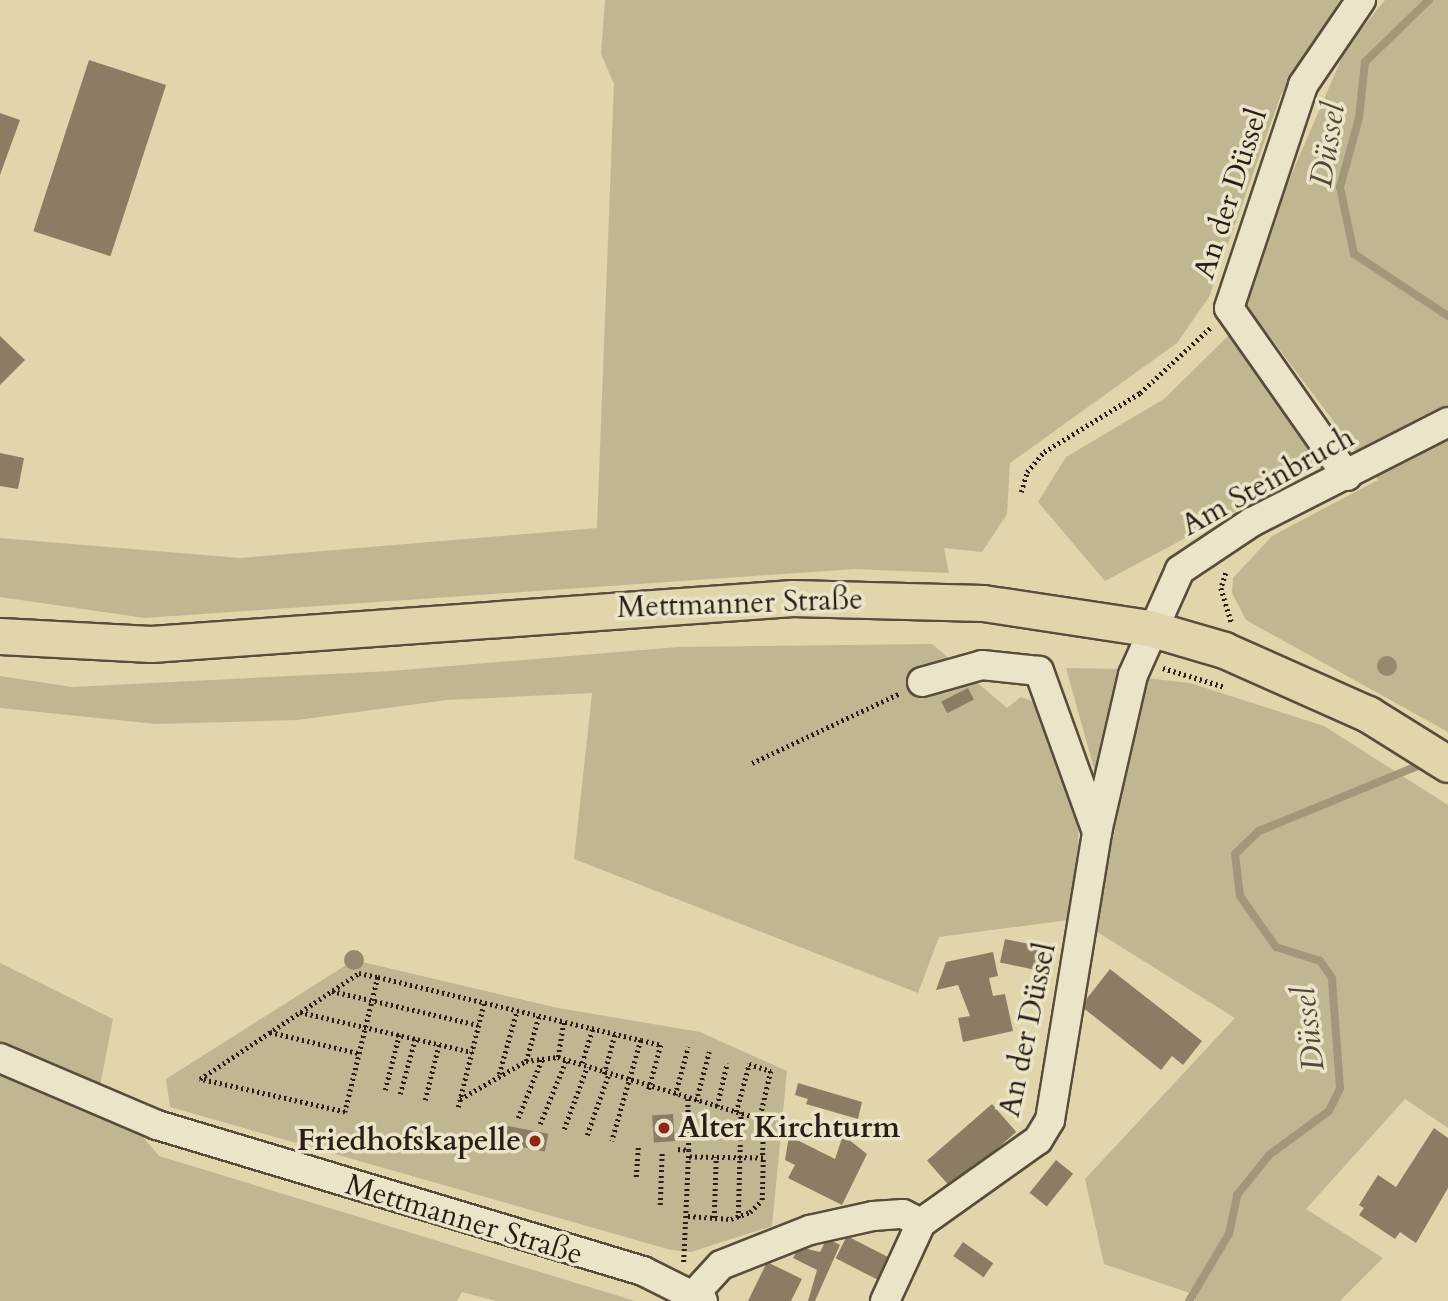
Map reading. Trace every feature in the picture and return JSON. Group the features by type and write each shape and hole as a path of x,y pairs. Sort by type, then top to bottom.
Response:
{"main road":[{"name":"Mettmanner Straße","path":"0,636 232,641 792,598 983,603 1149,628 1224,650 1368,713 1448,764"}],"street":[{"name":"An der Düssel","path":"1347,476 1229,308 1303,85 1361,0"},
{"name":"Am Steinbruch","path":"1137,661 1149,628 1180,570 1198,554 1438,428"},
{"name":"An der Düssel","path":"921,1223 1038,1140 1049,1120 1097,832 1137,661"},
{"name":"An der Düssel","path":"922,682 982,665 1040,671 1097,832"},
{"name":"Mettmanner Straße","path":"0,1058 157,1125 643,1272 694,1299"},
{"path":"694,1299 721,1265 810,1230 873,1216 903,1214 921,1223 885,1301"}],"path":[{"path":"1021,492 1034,461 1171,369 1229,308"},
{"path":"1224,650 1232,617 1221,588 1229,567"},
{"path":"1137,661 1214,683"},
{"path":"752,763 922,682"},
{"path":"378,977 345,1112 200,1079 359,973 378,977 539,1015 661,1045 649,1089"},
{"path":"331,991 478,1025"},
{"path":"458,1107 484,1002"},
{"path":"499,1075 517,1010"},
{"path":"299,1012 471,1052"},
{"path":"526,1060 539,1015"},
{"path":"558,1057 564,1021"},
{"path":"564,1129 593,1028"},
{"path":"269,1032 358,1053"},
{"path":"587,1135 606,1075 615,1034"},
{"path":"385,1090 399,1035"},
{"path":"400,1094 415,1039"},
{"path":"612,1141 641,1040"},
{"path":"425,1100 439,1044"},
{"path":"675,1095 688,1047"},
{"path":"696,1101 709,1052"},
{"path":"460,1099 526,1060 558,1057 567,1058 629,1083 760,1118"},
{"path":"518,1118 542,1058"},
{"path":"540,1124 567,1058"},
{"path":"717,1106 727,1063"},
{"path":"688,1216 737,1218 762,1200 760,1118 771,1071 749,1064 739,1112 737,1218"},
{"path":"682,1261 688,1216 688,1099"},
{"path":"636,1177 638,1147"},
{"path":"678,1149 689,1150"},
{"path":"660,1205 662,1150"},
{"path":"688,1157 763,1158"},
{"path":"714,1218 716,1157"}],"shaded area":[{"path":"605,0 1340,0 1281,95 1209,297 1177,343 1010,463 1007,514 982,552 944,548 949,573 855,569 145,618 0,597 0,538 240,558 597,528 614,84 601,54"},
{"path":"1385,0 1448,0 1448,732 1246,620 1232,593 1233,578 1272,536 1378,480 1239,296 1346,48"},
{"path":"1229,335 1324,464 1105,581 1038,502 1066,457 1164,399"},
{"path":"932,644 1007,708 1021,697 1044,706 1079,814 1076,919 939,937 918,993 574,859 592,693 447,700 297,720 156,724 0,708 0,676 72,687 391,671 678,647"},
{"path":"1066,668 1120,669 1101,779 1095,772"},
{"path":"1146,678 1190,683 1324,726 1448,805 1448,1128 1405,1099 1306,1209 1383,1258 1340,1301 1195,1301 1193,1294 1104,1264 1085,1179 1235,1018 1094,930"},
{"path":"354,960 558,1008 700,1032 787,1071 772,1226 691,1252 671,1250 170,1107 166,1079"},
{"path":"0,963 113,1019 100,1086 159,1156 635,1301 496,1301 462,1292 457,1301 0,1301"}],"building":[{"path":"89,60 166,85 110,256 33,231"},
{"path":"0,113 20,120 0,175"},
{"path":"0,336 25,360 0,385"},
{"path":"0,453 24,458 18,489 0,486"},
{"path":"968,688 974,700 947,713 941,702"},
{"path":"1005,939 1046,948 1041,971 1000,962"},
{"path":"993,952 998,976 989,978 993,996 1005,994 1013,1031 963,1042 958,1018 970,1016 958,985 936,990 946,962"},
{"path":"1110,969 1202,1041 1183,1065 1172,1056 1161,1070 1081,1006"},
{"path":"798,1083 862,1102 858,1119 806,1104 808,1099 795,1095"},
{"path":"992,1104 1016,1132 951,1188 927,1160"},
{"name":"Alter Kirchturm","path":"673,1114 675,1141 654,1142 652,1115"},
{"path":"508,1126 548,1134 545,1151 505,1144"},
{"path":"1434,1128 1448,1138 1448,1188 1416,1243 1400,1232 1395,1239 1359,1215 1364,1208 1359,1205 1378,1175 1396,1187"},
{"path":"843,1135 867,1154 842,1205 788,1178 795,1165 785,1160 789,1136 835,1159"},
{"path":"1056,1160 1073,1174 1047,1206 1030,1193"},
{"path":"847,1236 892,1259 881,1281 836,1258"},
{"path":"827,1238 840,1245 815,1301 808,1301 817,1270 793,1258 799,1247 820,1252"},
{"path":"963,1242 993,1263 984,1277 953,1256"},
{"path":"767,1262 802,1279 791,1301 748,1301"}],"waterway":[{"name":"Düssel","path":"1429,0 1365,62 1359,118 1340,187 1354,254 1448,316"},
{"name":"Düssel","path":"1189,1301 1229,1234 1237,1195 1269,1155 1329,1111 1340,1088 1332,978 1320,961 1276,947 1240,896 1235,854 1259,831 1427,762"}],"place":[{"name":"Alter Kirchturm","path":"664,1128"},
{"name":"Friedhofskapelle","path":"535,1141"}]}
